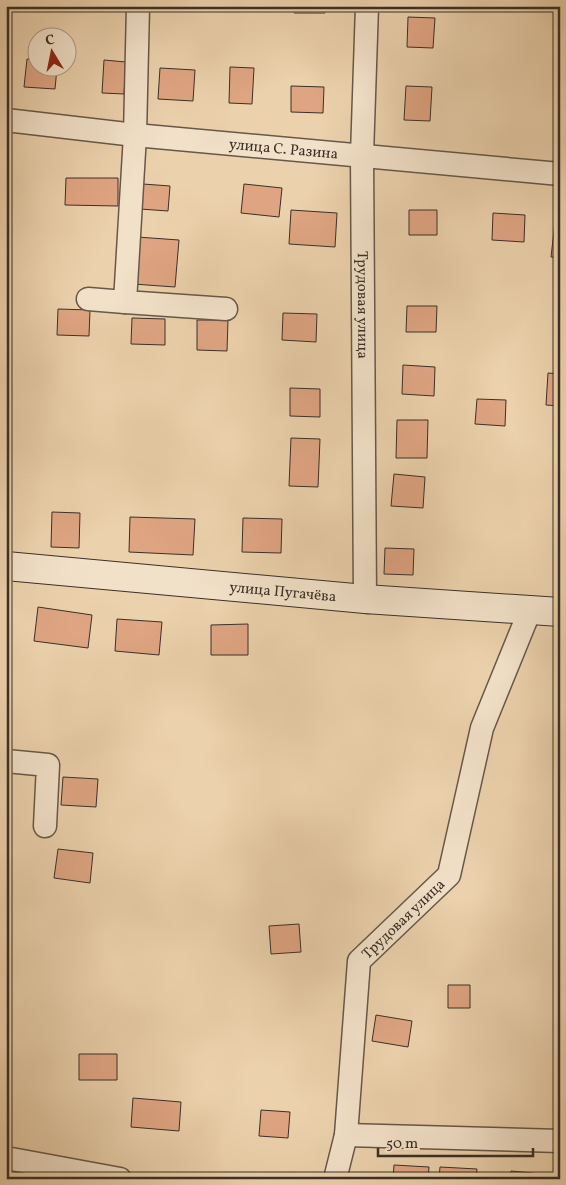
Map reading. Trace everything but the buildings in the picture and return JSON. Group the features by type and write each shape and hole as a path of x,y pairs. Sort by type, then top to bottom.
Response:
{"street":[{"path":"125,302 135,135 138,6"},
{"name":"Трудовая улица","path":"366,600 362,156 367,6"},
{"name":"улица С. Разина","path":"6,120 135,135 560,174"},
{"path":"88,299 226,309"},
{"name":"улица Пугачёва","path":"6,566 366,600 560,612"},
{"name":"Трудовая улица","path":"335,1179 346,1135 359,961 449,876 482,728 530,610"},
{"path":"6,761 48,765 45,826"},
{"path":"346,1135 560,1141"},
{"path":"6,1158 120,1179"}]}
